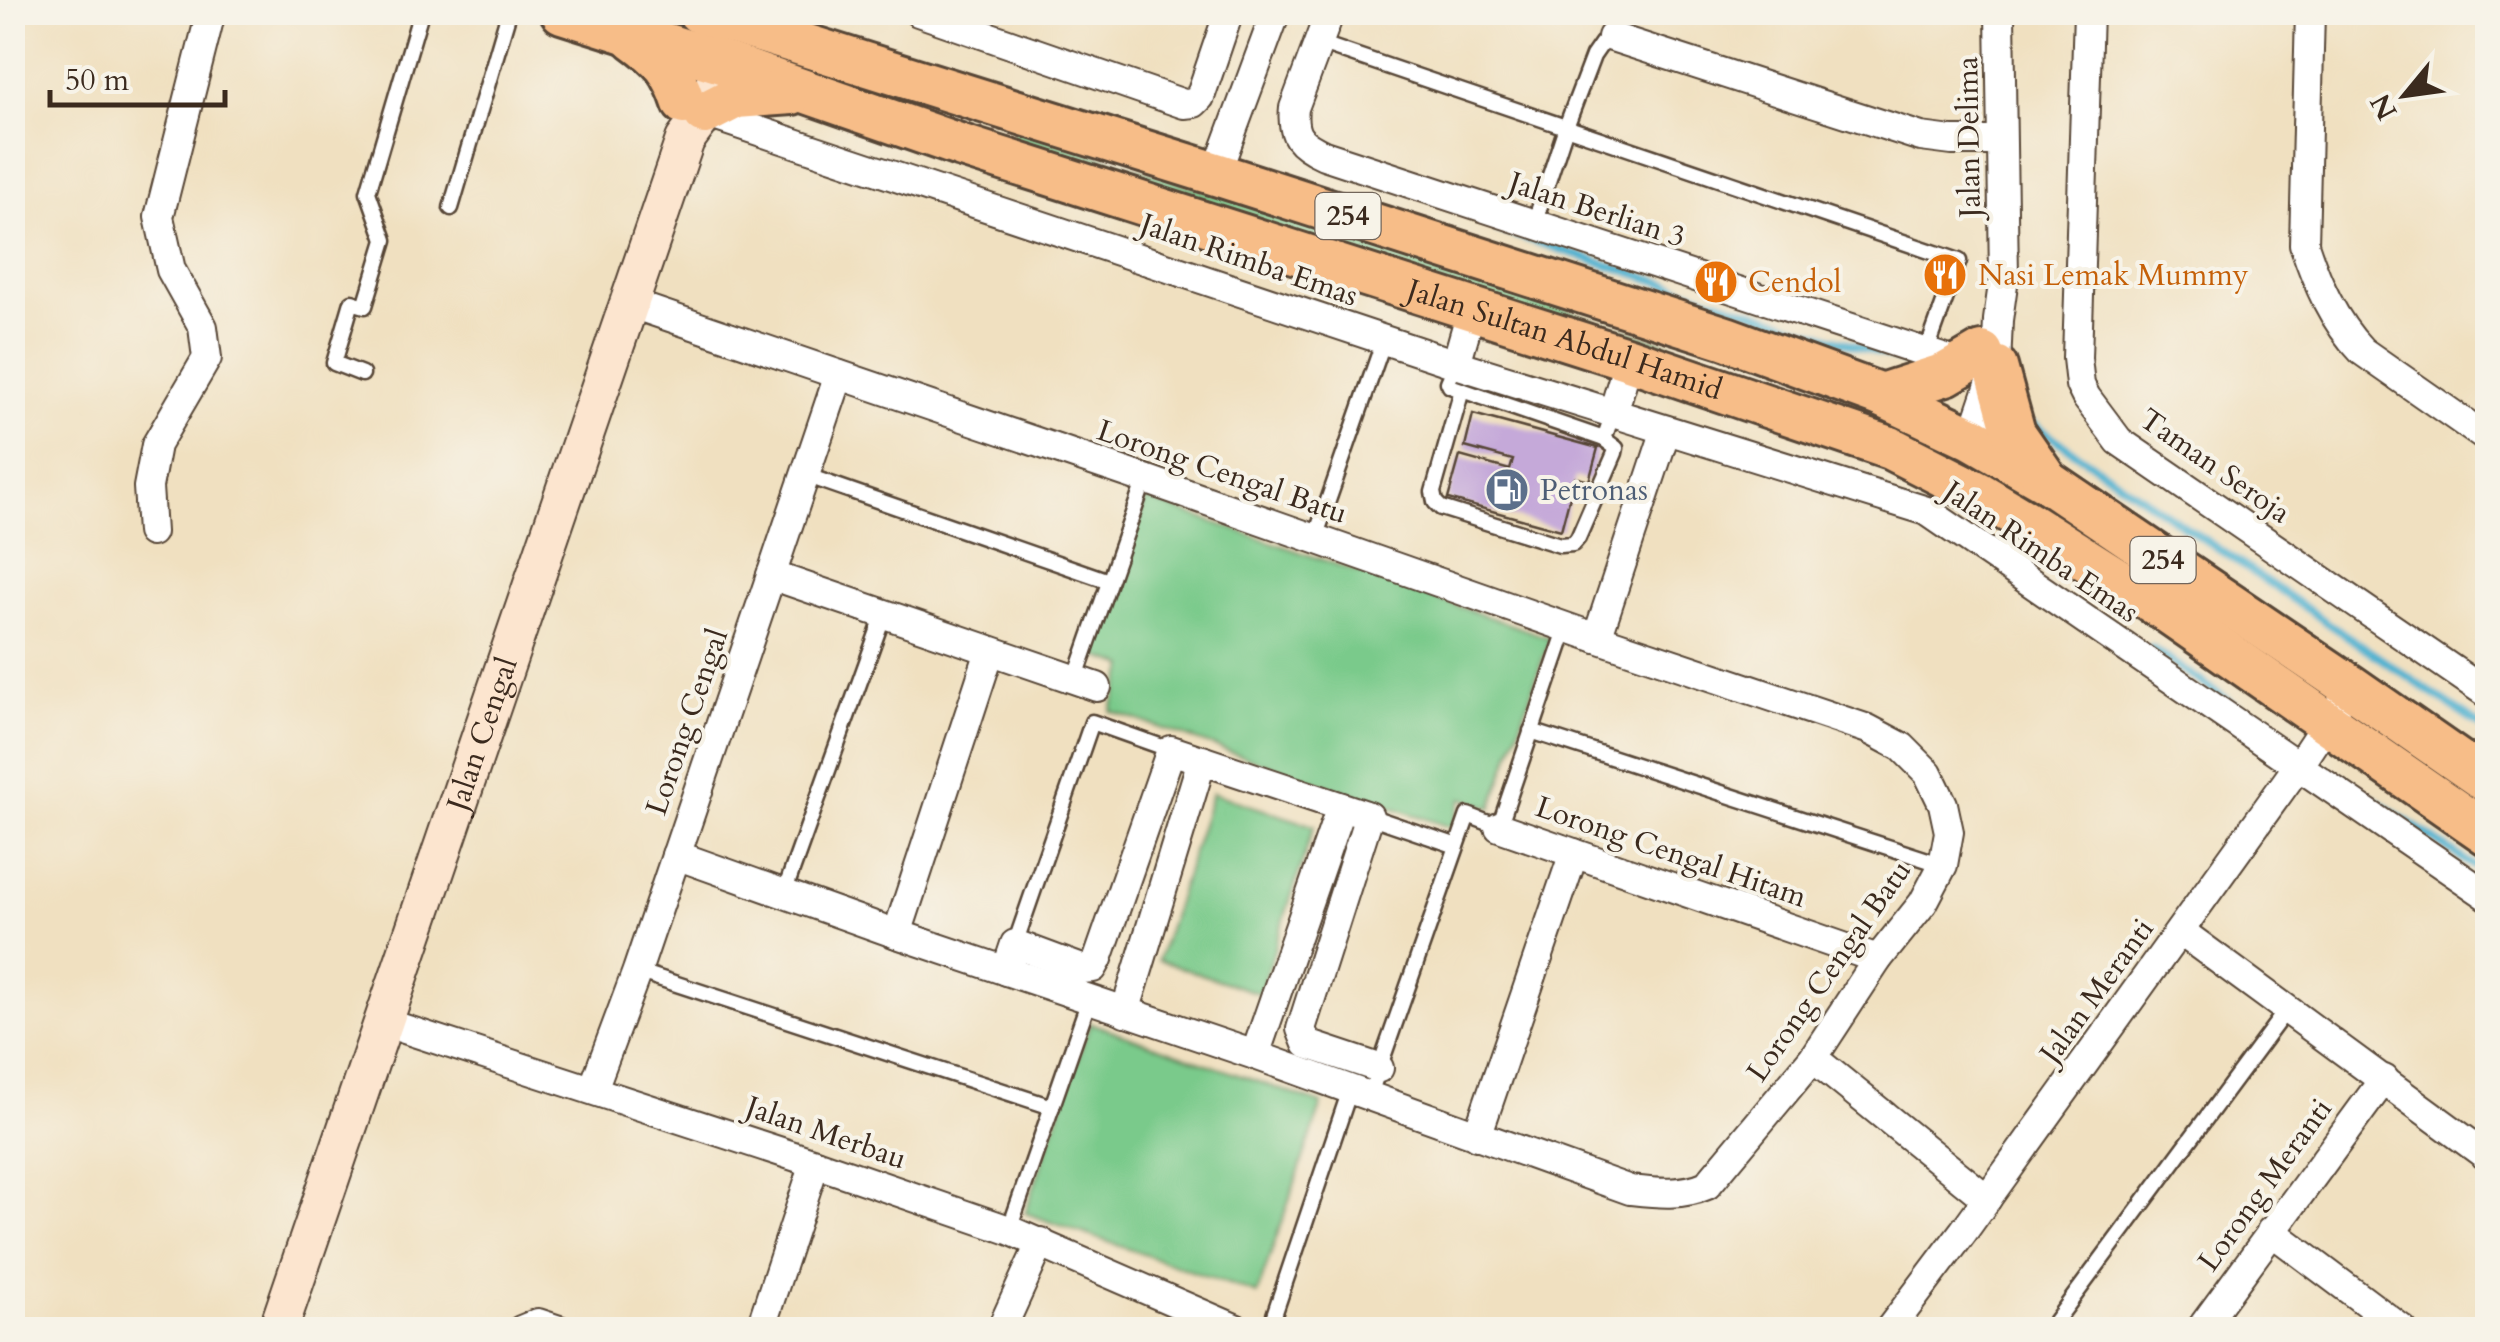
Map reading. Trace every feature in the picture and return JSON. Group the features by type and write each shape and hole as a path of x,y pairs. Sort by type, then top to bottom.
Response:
{"main road":[{"name":"Jalan Sultan Abdul Hamid","path":"562,12 626,32 712,34 1216,174 1726,338 1881,395 2047,481 2488,782"},
{"path":"626,32 668,66 691,119 736,97 807,92"},
{"name":"Jalan Sultan Abdul Hamid","path":"712,34 807,92 1890,448 1980,494 2164,609 2488,834"},
{"path":"1881,395 1946,374 1973,351 2014,433 2047,481"},
{"path":"1890,448 1963,437 1984,475 2018,500 2027,522"}],"street":[{"path":"151,532 148,486 156,445 208,358 204,328 171,270 159,218 212,12"},
{"path":"918,12 1184,104 1200,98 1229,12"},
{"path":"1216,174 1276,12"},
{"path":"1319,43 1330,12"},
{"name":"Jalan Delima","path":"1963,437 1973,351 2004,277 2000,12"},
{"name":"Taman Seroja","path":"2088,12 2077,358 2080,385 2086,397 2118,441 2488,694"},
{"path":"2310,12 2304,244 2313,271 2345,333 2362,351 2488,440"},
{"name":"Jalan Cengal","path":"278,1330 630,303 691,119 712,34"},
{"path":"1612,38 1920,137 2001,140"},
{"name":"Jalan Berlian 3","path":"1319,43 1294,108 1292,124 1298,138 1309,148 1534,224 1973,351"},
{"name":"Jalan Rimba Emas","path":"691,119 1384,340 1459,377 1608,426 1666,430 1927,511 2488,896"},
{"name":"Lorong Cengal Batu","path":"630,303 1868,728 1902,747 1928,773 1943,804 1949,832 1943,865 1923,903 1878,959 1813,1058 1708,1185 1690,1192 1665,1193 1630,1190 1255,1055 676,855"},
{"path":"1459,377 1472,308"},
{"path":"1608,426 1628,359"},
{"name":"Lorong Cengal","path":"593,1089 839,375"},
{"path":"1598,638 1666,430"},
{"path":"771,575 1086,684"},
{"path":"897,934 990,650"},
{"name":"Jalan Meranti","path":"1888,1330 2180,931 2350,686"},
{"path":"1006,971 1015,944 1092,968 1171,750 1369,816 1300,1029 1307,1044 1379,1068"},
{"path":"1125,1012 1202,760"},
{"path":"1255,1055 1341,807"},
{"name":"Lorong Cengal Hitam","path":"1499,827 1878,959"},
{"path":"1477,1136 1574,853"},
{"path":"2180,931 2488,1156"},
{"name":"Jalan Merbau","path":"383,1022 815,1162 1009,1230 1238,1330"},
{"path":"1813,1058 1987,1199"},
{"name":"Lorong Meranti","path":"2200,1330 2384,1078"},
{"path":"760,1330 815,1162"},
{"path":"2271,1231 2402,1330"},
{"path":"1001,1330 1041,1242"},
{"path":"521,1330 538,1323 559,1330"}],"lane":[{"path":"362,374 334,363 352,302 365,306 384,240 368,192 421,12"},
{"path":"451,208 509,12"},
{"path":"1534,224 1594,56 1602,43 1612,38"},
{"path":"1319,43 1959,261 1973,351"},
{"path":"1314,538 1384,340"},
{"path":"1459,377 1433,492 1441,508 1560,545 1572,544 1615,452 1608,426"},
{"path":"805,475 1110,582"},
{"path":"1086,684 1110,582 1145,479"},
{"path":"784,893 884,614"},
{"path":"1269,1330 1359,1094 1379,1068 1468,816 1499,827 1567,627"},
{"path":"1015,944 1092,722 1171,750"},
{"path":"1531,732 1943,865"},
{"path":"1369,816 1457,846"},
{"path":"637,970 1052,1106"},
{"path":"1009,1230 1089,1000"},
{"path":"2049,1330 2287,1008"}],"green space":[{"path":"1015,128 1907,423 1903,437 1011,142"},
{"path":"1146,499 1550,638 1492,808 1462,798 1452,828 1111,711 1126,666 1093,655"},
{"path":"1212,793 1314,826 1260,994 1158,960"},
{"path":"1090,1023 1322,1104 1257,1294 1025,1213"}],"building":[{"path":"1473,414 1598,448 1589,481 1575,477 1561,530 1448,499 1460,456 1510,470 1513,460 1465,447"}],"waterway":[{"path":"1497,229 1916,365"},
{"path":"2033,424 2488,731"},
{"path":"2151,648 2290,742"},
{"path":"2341,777 2488,876"}],"place":[{"name":"Nasi Lemak Mummy","path":"1945,275"},
{"name":"Cendol","path":"1716,282"},
{"name":"Petronas","path":"1507,490"}]}
